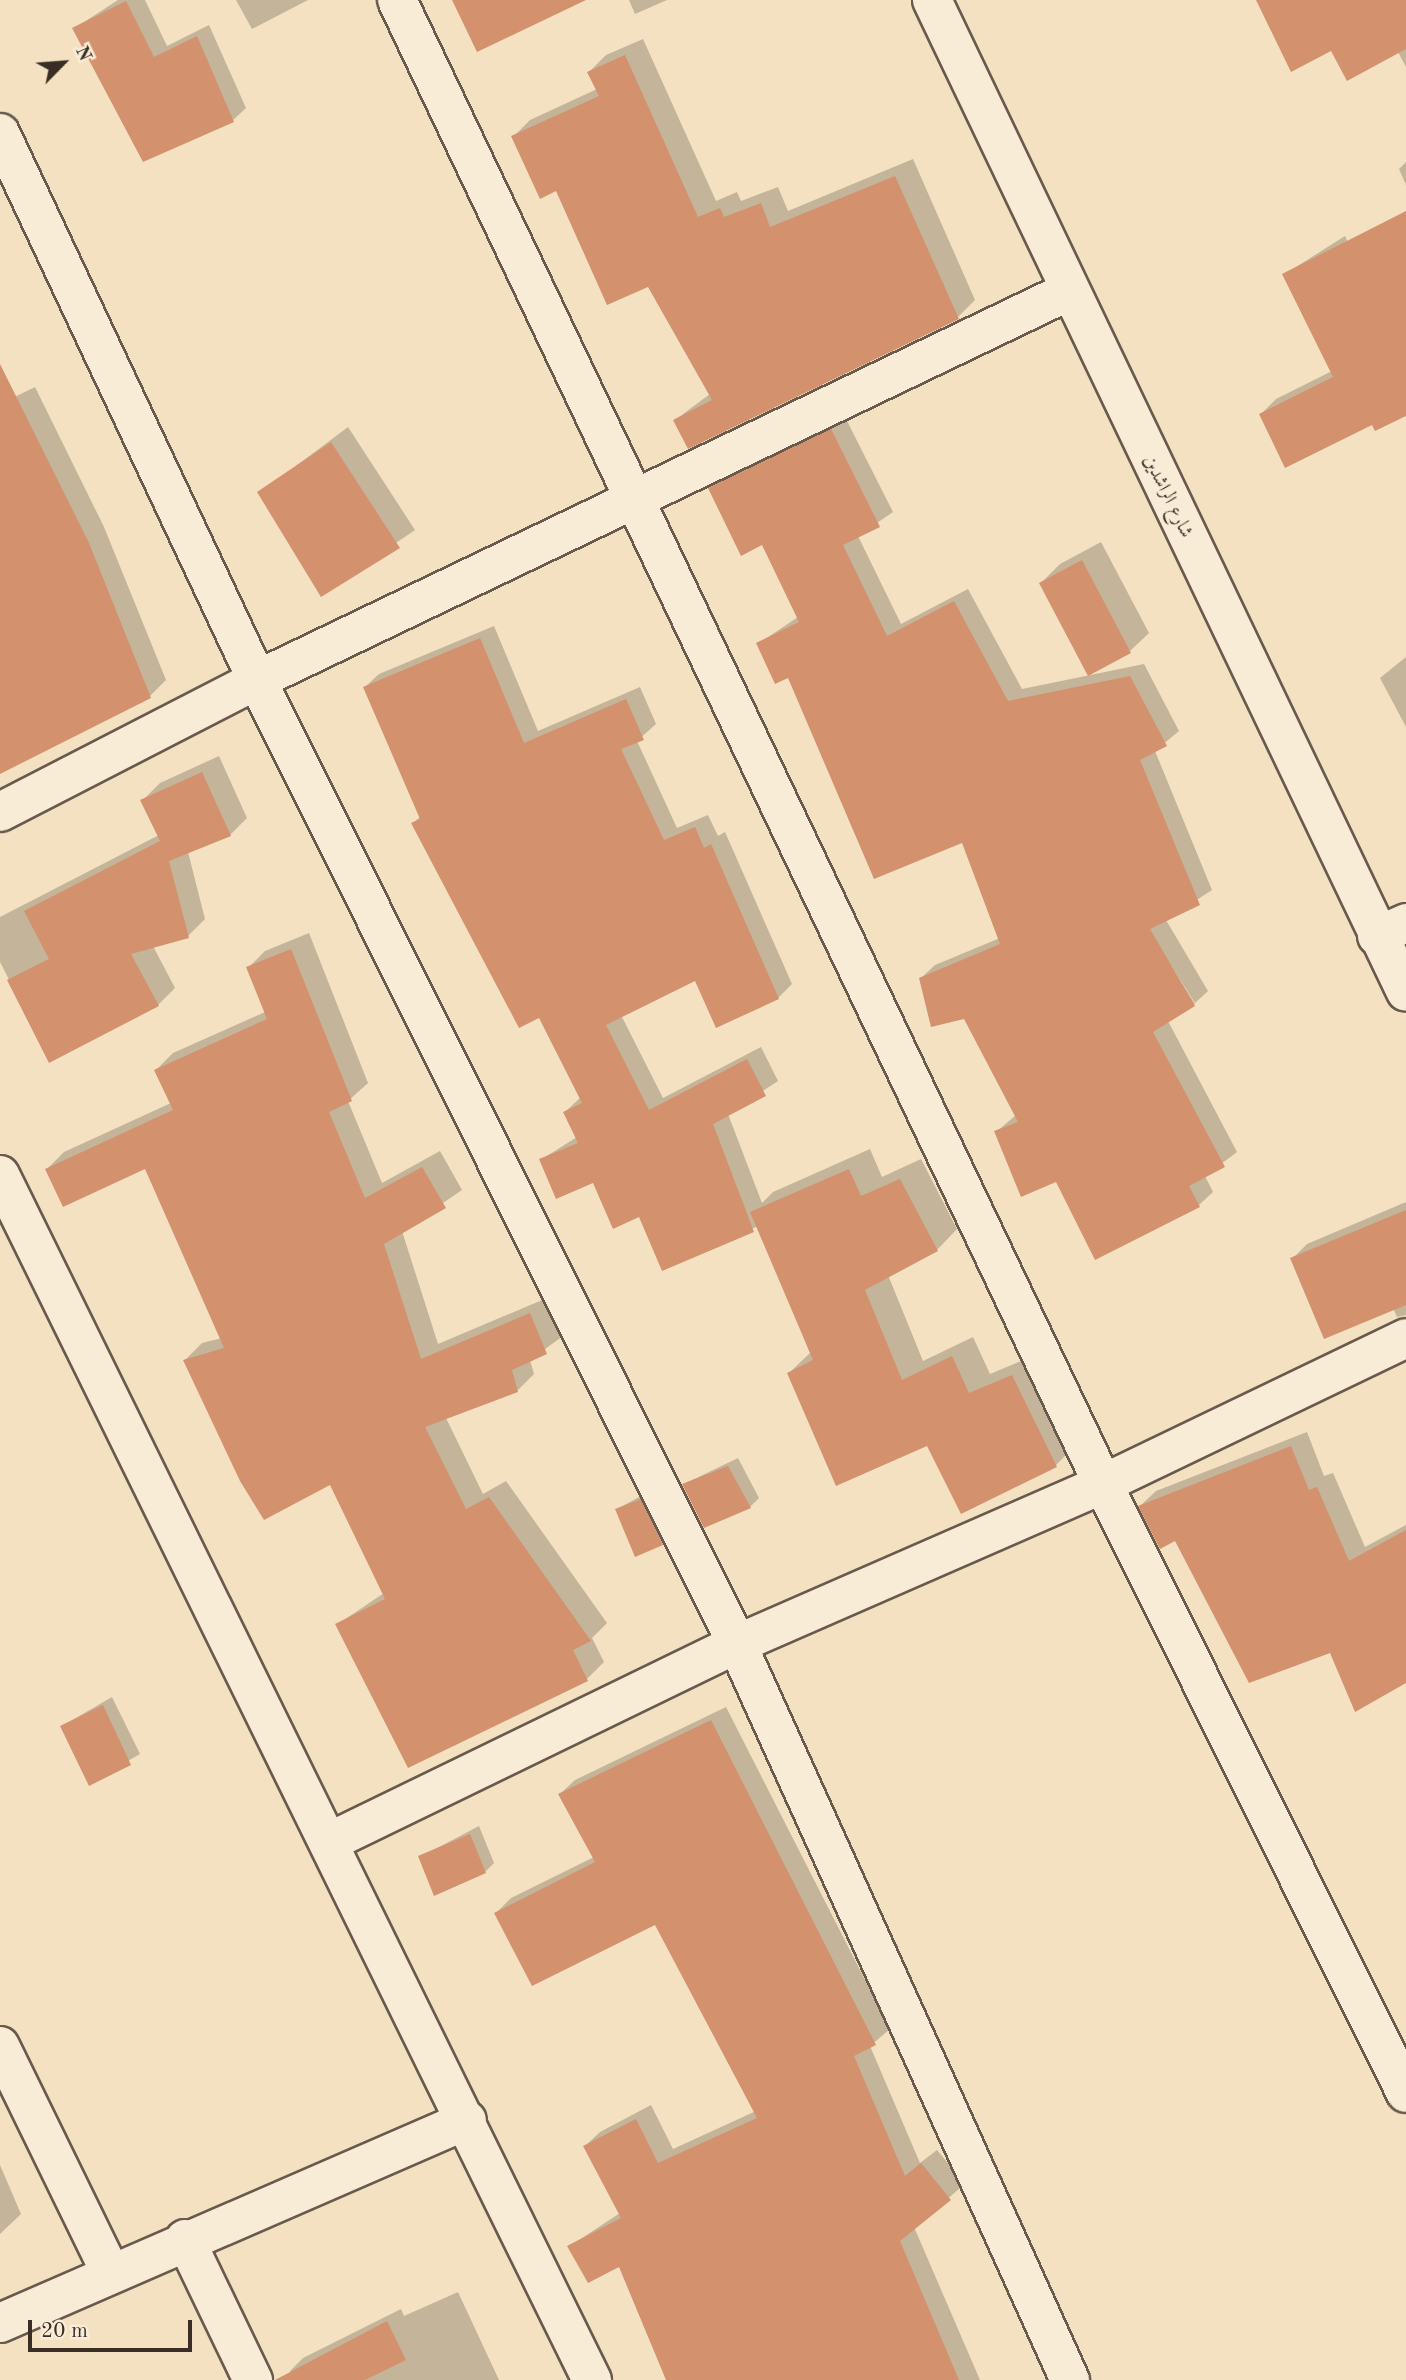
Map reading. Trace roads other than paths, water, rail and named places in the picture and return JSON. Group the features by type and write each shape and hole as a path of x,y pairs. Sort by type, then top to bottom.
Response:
{"street":[{"path":"397,0 1103,1484 1406,2093"},
{"name":"شارع الراشدين","path":"932,0 1069,291 1391,929 1406,992"},
{"path":"0,133 257,680 737,1644 1070,2380"},
{"path":"0,812 257,680 1069,291"},
{"path":"0,1175 331,1841 592,2380"},
{"path":"331,1841 737,1644 1103,1484 1406,1338"},
{"path":"0,2046 110,2272"},
{"path":"0,2323 185,2239 467,2120"},
{"path":"185,2239 253,2380"}]}
